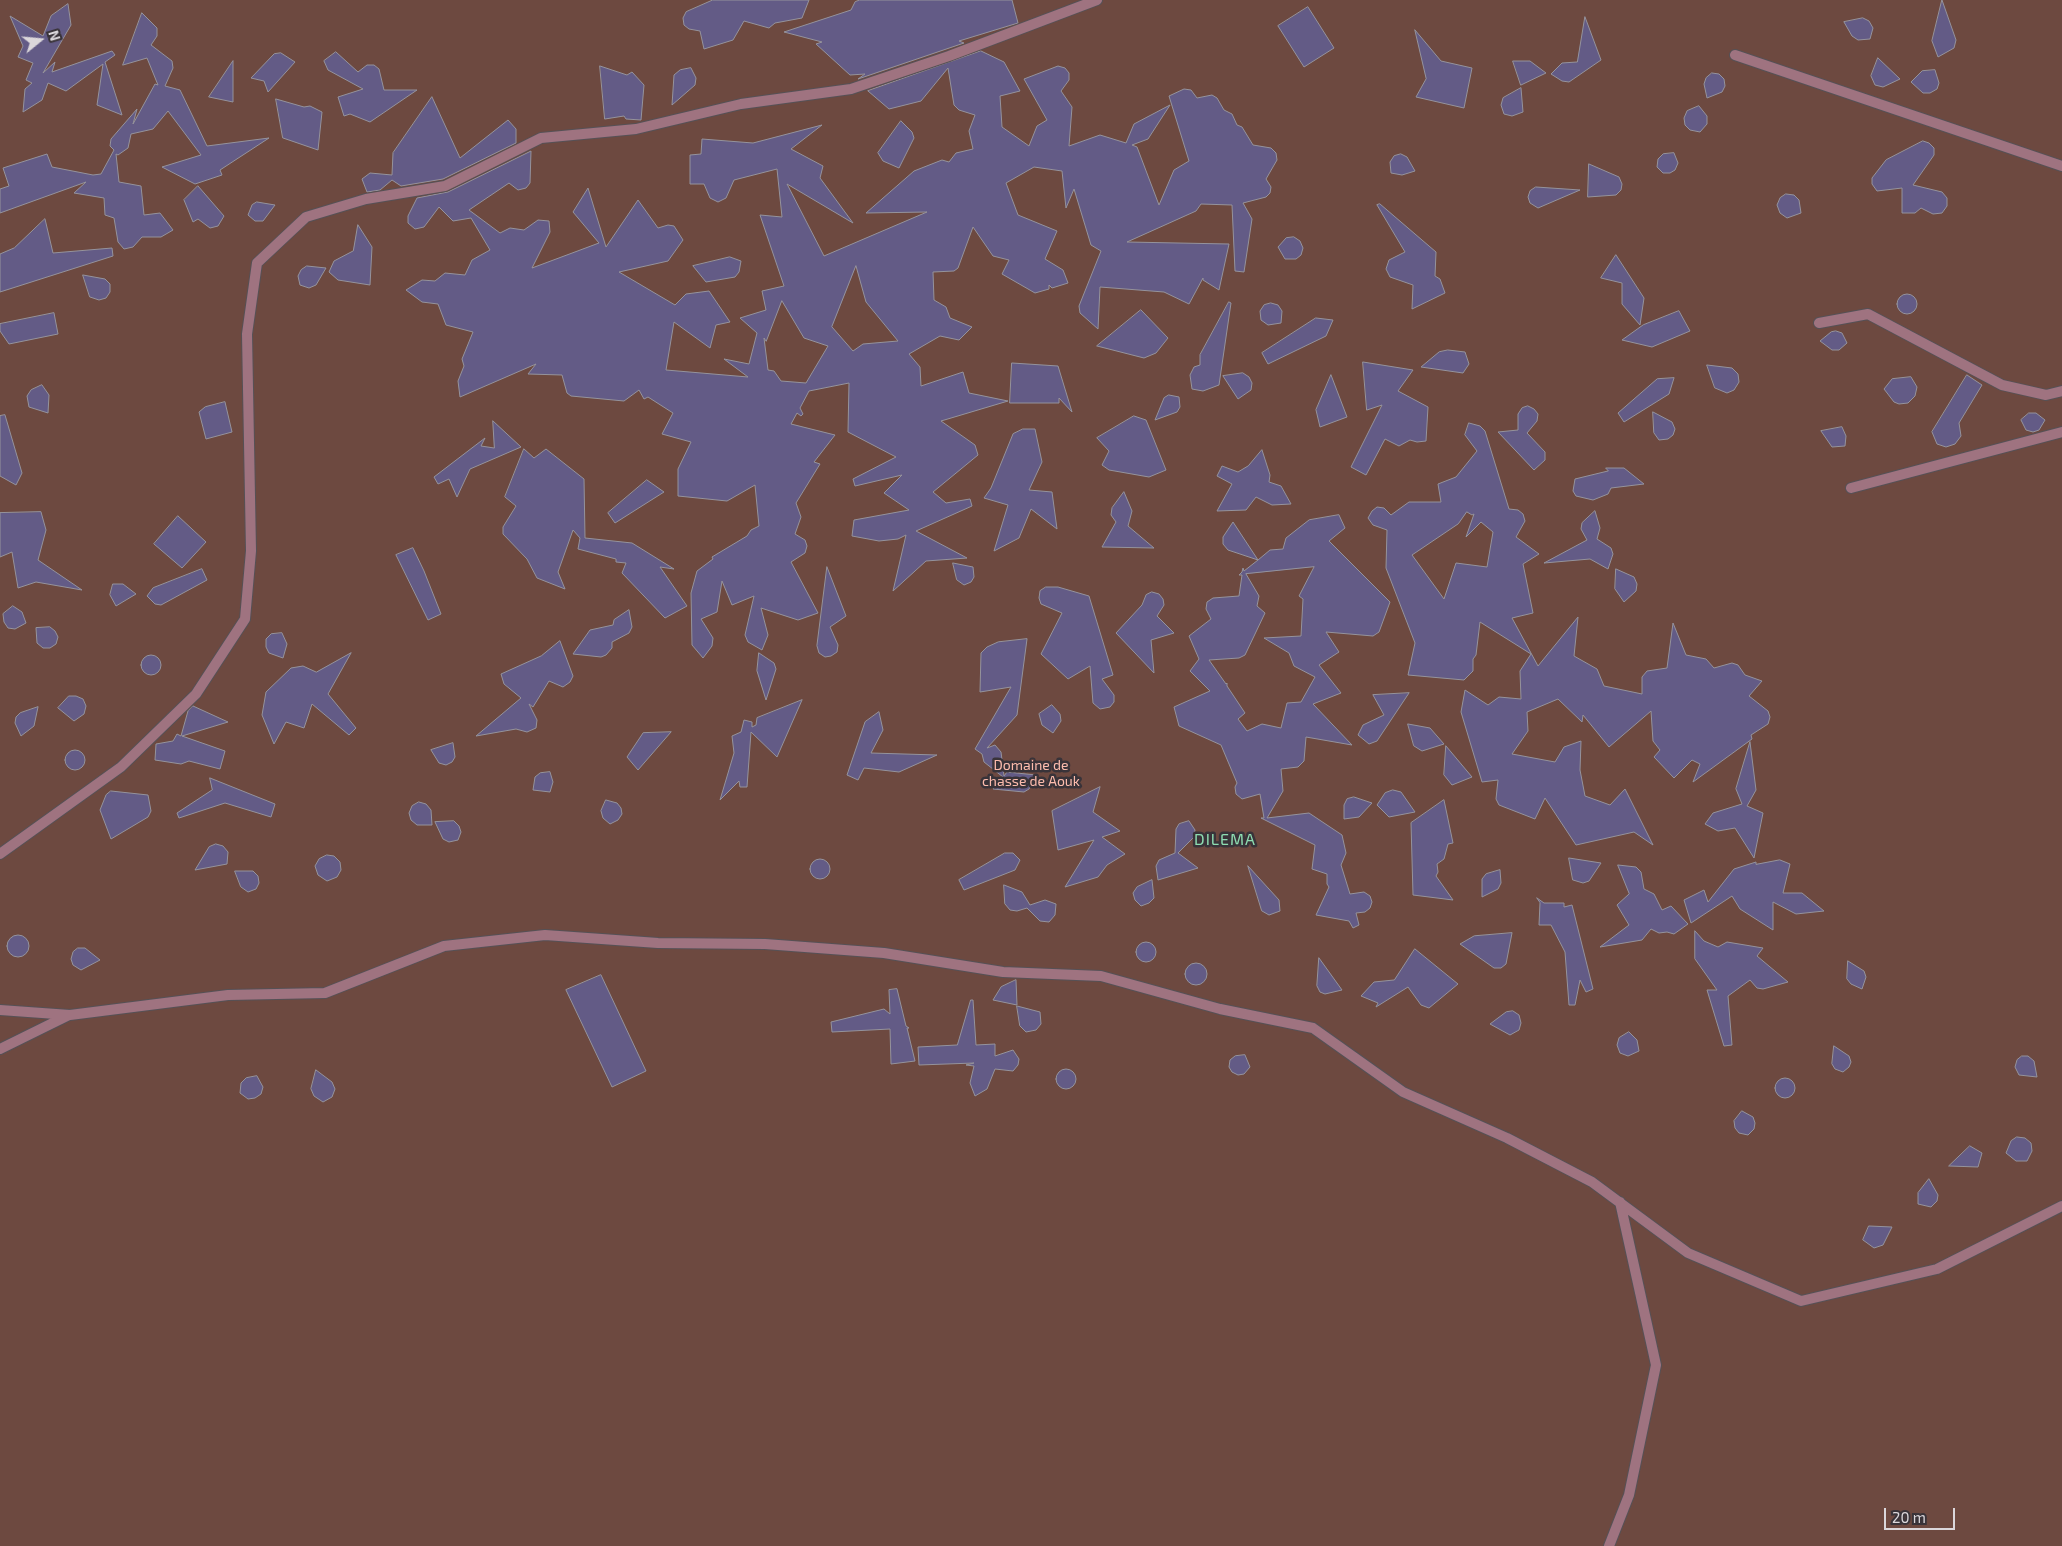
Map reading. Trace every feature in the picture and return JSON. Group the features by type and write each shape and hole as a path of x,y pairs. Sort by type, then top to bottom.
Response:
{"street":[{"path":"0,854 121,767 196,694 245,618 251,551 247,334 257,263 306,217 366,199 446,186 541,138 636,130 741,104 851,89 949,56 1097,0"},
{"path":"1735,55 2062,166"},
{"path":"1819,323 1868,314 2002,385 2046,395 2062,391"},
{"path":"1851,488 2062,432"},
{"path":"0,1010 70,1015 228,995 325,993 444,946 545,935 658,942 775,944 884,952 1003,972 1101,976 1220,1009 1313,1028 1402,1092 1507,1138 1592,1182 1688,1253 1801,1301 1937,1269 2062,1206"},
{"path":"0,1049 70,1015"},
{"path":"1609,1546 1629,1495 1656,1365 1620,1202"}],"green space":[{"name":"Domaine de chasse de Aouk","path":"0,0 2062,0 2062,1546 0,1546"}],"building":[{"path":"713,0 809,0 802,18 775,23 769,28 744,21 733,40 704,49 700,31 689,29 684,25 683,18 686,12"},
{"path":"860,0 1012,0 1018,23 959,41 964,43 858,79 865,74 850,75 816,44 822,42 784,32 851,10 855,2"},
{"path":"1942,0 1956,40 1954,48 1938,57 1932,41"},
{"path":"68,4 71,25 43,73 55,62 52,72 112,51 115,55 105,62 122,115 97,105 103,64 66,91 48,83 42,100 23,112 25,89 32,83 26,80 33,63 18,57 23,46 10,16 43,36 51,16"},
{"path":"1308,7 1334,48 1304,67 1278,26"},
{"path":"142,13 157,28 157,36 151,45 172,61 173,68 165,86 180,90 207,146 269,138 220,170 222,175 195,184 162,167 201,155 168,111 153,129 131,134 128,148 118,155 116,154 119,182 141,186 144,215 160,213 173,230 161,237 142,237 133,247 124,249 118,242 114,218 105,215 104,198 74,193 86,182 0,213 0,189 9,186 3,168 47,154 52,167 93,175 101,174 114,150 110,146 111,139 137,109 133,124 155,84 158,85 147,58 123,65"},
{"path":"1585,17 1601,60 1569,82 1562,81 1551,74 1562,63 1577,62"},
{"path":"1863,18 1869,21 1873,28 1870,39 1858,40 1852,36 1844,22"},
{"path":"1415,30 1441,61 1472,68 1464,108 1416,97 1426,79"},
{"path":"981,51 1004,62 1020,91 1000,96 1002,127 1029,146 1037,126 1047,120 1024,79 1058,66 1065,68 1069,73 1069,80 1061,91 1072,107 1069,146 1100,135 1126,143 1134,124 1170,105 1148,139 1132,145 1137,147 1159,205 1174,170 1189,161 1169,96 1184,89 1191,90 1197,98 1212,95 1217,98 1224,110 1232,114 1237,125 1242,127 1253,145 1271,148 1276,153 1277,160 1266,179 1271,187 1270,193 1266,197 1243,203 1252,219 1244,272 1235,271 1232,205 1201,204 1196,211 1127,242 1229,244 1219,290 1203,280 1203,278 1189,304 1164,292 1100,287 1098,329 1080,313 1079,306 1101,251 1091,245 1074,189 1066,208 1062,171 1034,167 1006,183 1018,215 1057,231 1045,259 1063,270 1068,283 1052,288 1049,285 1049,289 1035,293 1002,274 1009,260 993,256 973,227 958,268 954,271 933,272 934,300 946,307 950,318 972,327 959,340 940,336 909,354 920,367 921,386 963,372 969,393 1008,401 941,421 975,445 978,455 933,492 946,503 970,499 972,506 916,531 967,558 926,561 893,591 906,535 898,539 879,541 852,536 854,520 909,510 884,493 902,475 855,486 853,479 896,457 848,432 849,383 809,391 800,408 803,414 801,416 797,413 791,424 835,435 814,462 820,464 796,503 801,517 795,534 805,540 807,546 805,553 791,562 818,613 798,620 761,608 768,635 762,650 748,642 745,635 754,596 732,605 722,581 717,612 701,619 713,638 712,646 703,658 692,645 691,593 697,571 713,559 712,557 747,536 751,530 759,526 755,485 727,501 678,496 678,469 691,442 662,434 673,413 648,397 644,399 639,390 624,401 571,396 567,393 562,375 528,374 536,364 460,397 458,381 464,366 462,359 473,332 446,325 438,304 422,302 406,290 422,280 435,281 445,273 465,275 472,260 490,250 471,218 453,221 439,207 424,227 415,229 408,223 408,216 417,198 448,192 531,151 530,183 526,188 518,190 509,183 469,210 500,233 510,228 524,230 538,220 549,221 550,232 532,268 599,243 573,212 588,188 606,247 638,200 658,228 668,225 674,226 683,240 668,261 619,272 675,305 686,294 709,291 730,322 716,325 710,348 674,322 666,370 748,377 724,359 749,364 757,333 740,318 766,310 762,291 784,286 760,215 782,217 777,169 734,180 726,198 718,202 710,198 704,184 690,184 690,155 701,154 702,139 753,143 822,125 791,149 823,166 820,178 853,223 787,184 824,256 927,212 866,213 914,171 942,160 949,162 956,153 973,149 969,131 975,115 959,110 954,105 948,68 921,101 889,109 868,91","holes":["856,266 866,302 898,341 863,344 853,351 832,327","782,301 804,338 828,346 806,383 781,381 774,371 768,370 764,338 766,341"]},
{"path":"336,52 358,72 367,65 374,65 379,69 384,90 417,90 370,122 350,114 344,116 338,97 363,89 328,70 324,61"},
{"path":"281,53 295,62 268,92 264,81 251,78 274,54"},
{"path":"1878,58 1900,79 1883,87 1875,85 1871,76"},
{"path":"233,61 233,102 209,97"},
{"path":"1513,61 1530,61 1546,73 1521,85"},
{"path":"600,66 627,75 632,72 644,85 641,120 626,119 624,116 605,119"},
{"path":"691,68 696,78 695,85 672,105 674,75 680,70"},
{"path":"1935,70 1939,83 1937,89 1930,93 1923,93 1911,82 1922,71"},
{"path":"1712,73 1719,74 1724,79 1725,86 1722,92 1707,98 1704,84 1706,78"},
{"path":"1521,88 1523,112 1512,116 1504,114 1501,105 1503,98"},
{"path":"432,97 460,158 508,120 516,129 516,143 443,179 401,186 392,180 380,190 367,192 362,179 370,173 392,175 393,153"},
{"path":"276,99 304,107 310,106 322,112 318,150 283,138"},
{"path":"1699,106 1707,116 1707,124 1700,132 1690,130 1685,125 1684,118 1687,111"},
{"path":"901,121 912,132 914,138 899,168 883,161 878,153"},
{"path":"1923,141 1929,143 1934,148 1934,155 1913,185 1942,192 1947,198 1947,206 1942,213 1933,214 1921,208 1915,213 1902,213 1902,188 1877,191 1872,184 1872,178 1886,160"},
{"path":"1674,153 1678,163 1675,170 1670,173 1663,173 1657,167 1658,159 1663,154"},
{"path":"1401,154 1407,157 1415,171 1402,175 1391,173 1390,162 1394,156"},
{"path":"1589,164 1619,177 1622,184 1621,190 1616,195 1588,197"},
{"path":"198,186 224,216 218,226 210,228 198,219 193,222 184,200"},
{"path":"1536,187 1580,190 1538,208 1530,203 1528,197 1530,191"},
{"path":"1786,194 1794,195 1799,200 1801,213 1787,218 1780,213 1777,205 1780,198"},
{"path":"257,202 275,205 263,221 255,221 248,215 252,205"},
{"path":"1380,204 1436,252 1435,276 1440,279 1445,293 1412,309 1413,285 1390,277 1386,269 1389,260 1405,252 1377,205"},
{"path":"45,219 53,253 112,248 113,256 0,292 0,254 14,248"},
{"path":"358,225 372,247 370,285 338,280 329,272 334,261 353,251"},
{"path":"1294,237 1300,241 1303,248 1301,255 1296,259 1285,259 1278,247 1286,238"},
{"path":"1616,255 1644,298 1640,325 1622,304 1622,283 1601,278"},
{"path":"730,257 741,261 739,272 735,277 706,282 693,266"},
{"path":"307,266 326,268 316,285 309,288 300,285 298,276 301,270"},
{"path":"83,275 105,279 110,284 110,292 106,298 99,300 90,297"},
{"path":"1903,294 1911,294 1917,300 1917,308 1911,314 1903,314 1897,308 1897,300"},
{"path":"1229,302 1231,303 1219,385 1203,391 1192,389 1190,375 1194,367 1200,365 1200,355"},
{"path":"1271,303 1278,305 1282,311 1281,323 1268,325 1261,320 1260,311 1264,305"},
{"path":"1141,310 1168,338 1156,353 1144,358 1097,346"},
{"path":"1679,311 1690,331 1652,347 1622,340 1643,325"},
{"path":"54,313 58,334 9,344 0,331 0,324"},
{"path":"1316,318 1333,320 1326,336 1268,364 1262,353"},
{"path":"1831,332 1842,333 1847,343 1839,350 1832,350 1820,341"},
{"path":"1448,350 1465,352 1469,364 1463,373 1421,367 1439,352"},
{"path":"1363,362 1413,370 1398,391 1428,407 1426,441 1417,442 1410,440 1399,446 1385,439 1366,475 1351,467 1382,405 1367,410"},
{"path":"1012,363 1058,366 1072,412 1059,398 1059,403 1010,403"},
{"path":"1707,365 1732,368 1738,374 1739,382 1734,390 1727,393 1715,388"},
{"path":"1243,373 1249,377 1252,383 1251,390 1238,399 1223,376"},
{"path":"1331,375 1347,417 1320,427 1316,410"},
{"path":"1967,375 1982,385 1959,423 1961,436 1955,444 1946,447 1937,444 1932,432"},
{"path":"1911,377 1917,387 1915,396 1908,403 1899,404 1894,402 1884,389 1892,379"},
{"path":"1674,378 1669,394 1624,422 1618,413 1657,379"},
{"path":"42,385 49,395 48,413 29,407 27,396 31,390"},
{"path":"1169,395 1179,397 1180,407 1177,412 1155,420 1164,398"},
{"path":"225,402 232,432 206,439 199,412 205,407"},
{"path":"1528,406 1538,414 1537,421 1527,433 1545,452 1545,460 1534,470 1498,432 1518,430 1518,414 1522,408"},
{"path":"1653,412 1672,422 1675,429 1673,435 1668,439 1659,440 1654,433"},
{"path":"2029,413 2036,413 2045,420 2039,430 2033,432 2026,430 2021,420"},
{"path":"5,415 22,473 16,485 0,476 0,416"},
{"path":"1134,416 1146,420 1166,470 1149,477 1109,470 1102,465 1109,451 1097,438"},
{"path":"493,421 521,447 470,469 457,497 449,479 438,484 434,477 485,438 481,446 494,448"},
{"path":"1469,423 1480,426 1485,431 1509,509 1518,510 1523,514 1525,521 1516,537 1539,554 1523,564 1533,613 1512,618 1538,666 1578,617 1574,656 1597,669 1604,686 1642,694 1642,677 1647,671 1667,668 1673,623 1686,655 1706,659 1714,668 1732,663 1738,665 1745,675 1762,681 1749,696 1768,711 1770,717 1768,724 1751,735 1752,739 1693,782 1700,764 1692,760 1674,778 1654,757 1660,750 1653,741 1651,711 1609,747 1583,715 1582,722 1558,699 1527,712 1528,731 1512,754 1555,762 1564,747 1581,741 1580,770 1585,796 1610,805 1625,789 1653,845 1634,832 1576,845 1545,798 1535,819 1499,805 1496,799 1498,780 1482,782 1461,712 1465,690 1488,705 1499,697 1521,699 1520,671 1531,654 1480,622 1476,655 1473,659 1473,671 1464,680 1408,675 1415,643 1386,568 1387,530 1373,525 1368,518 1377,507 1384,508 1391,515 1409,502 1441,502 1438,484 1456,477 1477,451 1465,435","holes":["1467,512 1472,515 1474,514 1466,537 1481,522 1493,532 1487,567 1456,563 1444,599 1412,555 1458,524"]},
{"path":"1842,427 1846,436 1845,446 1832,447 1821,431"},
{"path":"1023,429 1035,429 1042,462 1029,490 1052,492 1057,529 1031,509 1019,538 994,551 1008,505 984,498 991,488 1013,434"},
{"path":"524,449 534,458 546,449 584,479 585,538 632,543 674,569 660,567 687,606 665,618 622,573 626,563 616,562 616,559 578,549 580,538 573,530 558,572 565,589 537,578 527,559 503,534 503,527 516,506 505,497"},
{"path":"1262,450 1270,475 1269,482 1281,486 1291,504 1272,505 1256,497 1246,510 1217,511 1232,484 1217,476 1222,466 1238,472 1248,466"},
{"path":"1606,468 1624,468 1644,484 1611,488 1608,494 1593,500 1576,496 1573,491 1575,479 1608,471"},
{"path":"647,480 664,492 615,523 608,513"},
{"path":"1124,492 1132,511 1128,526 1154,548 1102,547 1116,522 1111,515 1112,508"},
{"path":"1595,511 1600,528 1597,539 1611,548 1613,554 1608,569 1590,559 1544,563 1587,540 1581,529 1582,523"},
{"path":"41,512 46,530 38,560 82,590 36,582 18,588 12,552 0,557 0,513"},
{"path":"1339,515 1345,528 1329,541 1390,602 1379,632 1373,636 1326,632 1339,652 1319,665 1341,693 1313,704 1352,745 1306,737 1304,761 1298,767 1281,769 1283,791 1267,818 1309,813 1342,835 1346,853 1341,865 1350,894 1364,892 1370,896 1372,902 1370,908 1365,912 1356,913 1359,925 1353,928 1349,921 1316,915 1329,887 1327,884 1327,874 1312,869 1315,845 1261,818 1264,818 1260,794 1242,799 1236,794 1235,787 1237,783 1221,745 1179,726 1174,707 1210,691 1190,671 1199,659 1189,636 1211,619 1206,609 1207,602 1213,598 1239,596 1242,575 1239,575 1243,568 1244,571 1270,550 1283,549 1286,538 1309,520","holes":["1314,567 1299,596 1303,599 1301,636 1264,638 1289,653 1294,666 1315,677 1301,702 1287,703 1281,728 1262,724 1247,731 1238,719 1245,713 1227,686 1227,683 1209,660 1239,658 1245,655 1265,613 1257,606 1259,596 1246,574"]},
{"path":"178,516 206,542 182,568 154,544"},
{"path":"1233,522 1258,560 1228,550 1223,544 1223,537"},
{"path":"413,548 441,614 428,620 396,555"},
{"path":"953,563 973,567 974,577 971,582 964,585 957,580"},
{"path":"827,567 846,616 830,627 838,645 837,652 825,657 819,653 817,646"},
{"path":"202,569 207,580 161,605 155,604 147,596 153,588"},
{"path":"1616,569 1634,577 1637,584 1636,591 1624,602 1615,589"},
{"path":"113,584 123,584 136,594 116,606 110,595"},
{"path":"1046,587 1058,587 1089,596 1113,675 1102,679 1114,695 1114,702 1110,707 1100,709 1093,703 1090,666 1068,679 1041,654 1062,613 1041,604 1039,598 1040,591"},
{"path":"1152,592 1159,594 1163,599 1164,605 1157,616 1174,633 1151,640 1154,673 1116,633 1142,605 1146,595"},
{"path":"13,606 22,612 26,623 15,629 8,628 4,622 3,614"},
{"path":"629,610 632,627 629,633 612,642 612,648 606,655 601,657 573,654 590,630 613,625 614,620"},
{"path":"50,627 58,637 56,644 50,648 43,648 37,643 36,628"},
{"path":"282,633 287,644 283,658 269,653 266,647 266,639 271,634"},
{"path":"1027,639 1017,715 987,748 995,745 1001,752 1004,776 1007,772 1036,775 1029,789 1024,792 993,789 1003,777 984,762 982,754 975,749 1011,687 980,692 981,653 987,647 998,642"},
{"path":"560,641 573,676 570,682 563,687 549,681 533,707 529,704 537,720 536,728 527,732 516,729 476,736 521,698 504,684 501,674 541,656"},
{"path":"351,653 328,694 356,728 349,735 312,704 304,728 286,722 274,744 262,715 266,692 291,668 303,666 316,672"},
{"path":"759,653 774,663 776,669 766,700 757,671"},
{"path":"147,655 155,655 161,661 161,669 155,675 147,675 141,669 141,661"},
{"path":"1409,693 1377,741 1369,744 1358,735 1363,725 1384,715 1373,695"},
{"path":"69,696 83,699 86,706 84,714 74,721 58,708"},
{"path":"802,700 777,757 751,732 747,787 740,787 739,781 720,800 734,753 732,736 741,732 744,720 752,722 752,727 756,725 757,718"},
{"path":"1052,705 1060,714 1061,721 1053,733 1042,725 1039,714"},
{"path":"193,706 228,722 182,736 225,751 220,769 189,761 181,764 155,760 156,744 173,741 177,734 181,736 188,711"},
{"path":"38,707 34,726 21,736 15,723 16,717 20,713"},
{"path":"879,712 883,730 871,753 937,755 899,772 864,768 858,780 847,775 865,722"},
{"path":"1408,724 1430,728 1444,744 1422,751 1414,746"},
{"path":"671,732 638,770 627,757 643,733"},
{"path":"1750,742 1756,790 1747,806 1763,813 1754,858 1735,828 1718,831 1705,824 1713,813 1742,804 1736,789"},
{"path":"453,743 455,757 452,762 446,765 439,763 431,750"},
{"path":"1446,746 1472,777 1452,785 1444,775"},
{"path":"75,750 82,753 85,760 82,767 75,770 68,767 65,760 68,753"},
{"path":"550,772 553,782 550,792 533,790 535,777 540,773"},
{"path":"210,778 275,804 271,817 225,803 179,818 177,813 212,790"},
{"path":"1100,787 1093,812 1120,831 1102,837 1125,854 1107,865 1098,877 1065,887 1094,840 1058,850 1052,811"},
{"path":"1393,790 1401,792 1415,812 1389,817 1377,805 1385,793"},
{"path":"111,791 148,795 151,811 148,817 111,839 100,810 106,795"},
{"path":"1354,797 1372,803 1359,817 1344,819 1344,805 1347,799"},
{"path":"606,800 617,803 621,808 622,814 618,820 610,824 603,818 601,811"},
{"path":"1444,800 1453,843 1448,844 1444,859 1437,864 1438,872 1436,876 1453,900 1413,895 1411,823"},
{"path":"419,802 426,804 431,810 432,825 417,825 411,820 409,813 412,806"},
{"path":"454,821 459,826 461,832 458,840 449,842 443,839 435,822"},
{"path":"1189,821 1195,830 1194,837 1178,853 1198,868 1158,880 1156,866 1159,860 1175,853 1176,829 1179,824"},
{"path":"216,844 223,846 228,852 227,864 195,870 209,847"},
{"path":"1005,853 1013,853 1020,860 1015,870 964,890 959,880"},
{"path":"327,855 334,856 340,862 341,870 337,877 327,881 318,875 315,866 319,859"},
{"path":"1569,858 1601,863 1589,881 1583,883 1573,880"},
{"path":"820,859 827,862 830,869 827,876 820,879 813,876 810,869 813,862"},
{"path":"1780,860 1790,864 1783,893 1802,893 1824,911 1796,914 1773,902 1773,930 1740,909 1732,896 1691,923 1684,900 1704,890 1708,902 1734,869 1756,862 1756,864"},
{"path":"1618,865 1636,867 1641,872 1644,889 1654,894 1662,910 1671,906 1688,924 1674,934 1667,932 1659,933 1651,929 1642,940 1600,947 1629,925 1617,905 1629,894"},
{"path":"1248,866 1279,900 1280,911 1269,915 1262,911"},
{"path":"1500,870 1501,883 1498,889 1482,897 1482,879 1486,874"},
{"path":"235,871 253,871 258,876 259,883 256,889 248,892 241,887"},
{"path":"1152,880 1154,898 1149,903 1141,906 1135,900 1133,893 1137,887"},
{"path":"1004,885 1022,892 1030,905 1045,900 1056,904 1055,915 1049,922 1040,921 1027,908 1017,911 1010,910 1005,904"},
{"path":"1537,898 1544,903 1564,903 1564,907 1572,905 1593,989 1586,992 1580,980 1575,1005 1569,1005 1565,952 1551,925 1539,925 1540,903"},
{"path":"1695,931 1704,941 1718,947 1727,942 1763,948 1757,956 1788,982 1763,989 1757,988 1750,980 1728,996 1732,1045 1724,1046 1707,990 1717,990 1695,959"},
{"path":"1512,933 1506,964 1501,968 1494,968 1460,944 1474,936"},
{"path":"18,935 26,938 29,946 26,954 18,957 10,954 7,946 10,938"},
{"path":"1146,942 1153,945 1156,952 1153,959 1146,962 1139,959 1136,952 1139,945"},
{"path":"78,948 85,948 100,960 81,970 73,965 71,959 73,952"},
{"path":"1415,949 1458,984 1429,1008 1421,1005 1408,987 1376,1007 1378,1003 1361,996 1374,982 1394,980"},
{"path":"1319,958 1342,990 1325,994 1320,992 1317,986"},
{"path":"1848,961 1864,971 1866,977 1862,989 1851,984 1847,979"},
{"path":"1196,963 1204,966 1207,974 1204,982 1196,985 1188,982 1185,974 1188,966"},
{"path":"601,975 646,1071 612,1087 566,990"},
{"path":"1016,980 1017,1005 993,1000 1001,987"},
{"path":"897,989 906,1026 909,1028 907,1028 915,1061 891,1064 890,1029 832,1032 831,1022 884,1009 890,1014 889,990"},
{"path":"971,1000 973,1000 976,1045 995,1044 995,1056 1013,1050 1019,1059 1018,1065 1013,1071 995,1069 987,1089 975,1096 970,1083 974,1066 966,1065 974,1063 919,1065 918,1047 957,1045"},
{"path":"1017,1006 1040,1012 1041,1024 1036,1030 1026,1032 1020,1026"},
{"path":"1513,1011 1519,1015 1521,1023 1519,1030 1510,1035 1490,1024 1506,1012"},
{"path":"1629,1032 1637,1040 1639,1051 1628,1056 1620,1053 1617,1045 1619,1038"},
{"path":"1834,1046 1849,1056 1851,1062 1849,1067 1843,1072 1835,1069 1832,1064"},
{"path":"1245,1055 1250,1067 1244,1074 1238,1075 1232,1072 1229,1067 1230,1060 1235,1056"},
{"path":"2022,1056 2028,1056 2034,1061 2037,1077 2019,1075 2015,1067 2017,1060"},
{"path":"1066,1069 1073,1072 1076,1079 1073,1086 1066,1089 1059,1086 1056,1079 1059,1072"},
{"path":"316,1070 332,1082 335,1089 332,1097 323,1102 314,1096 311,1089"},
{"path":"257,1076 263,1087 261,1094 255,1098 248,1099 240,1093 241,1083 246,1078"},
{"path":"1785,1078 1792,1081 1795,1088 1792,1095 1785,1098 1778,1095 1775,1088 1778,1081"},
{"path":"1742,1111 1753,1117 1755,1123 1754,1129 1748,1135 1739,1133 1735,1128 1734,1121"},
{"path":"2017,1137 2025,1138 2031,1143 2032,1151 2027,1161 2016,1161 2006,1153 2011,1141"},
{"path":"1970,1146 1982,1153 1978,1167 1949,1166"},
{"path":"1929,1179 1938,1195 1937,1201 1931,1207 1918,1204 1918,1193"},
{"path":"1869,1226 1892,1227 1883,1245 1874,1248 1863,1240"}],"district":[{"name":"DILEMA","path":"1225,840"}]}
